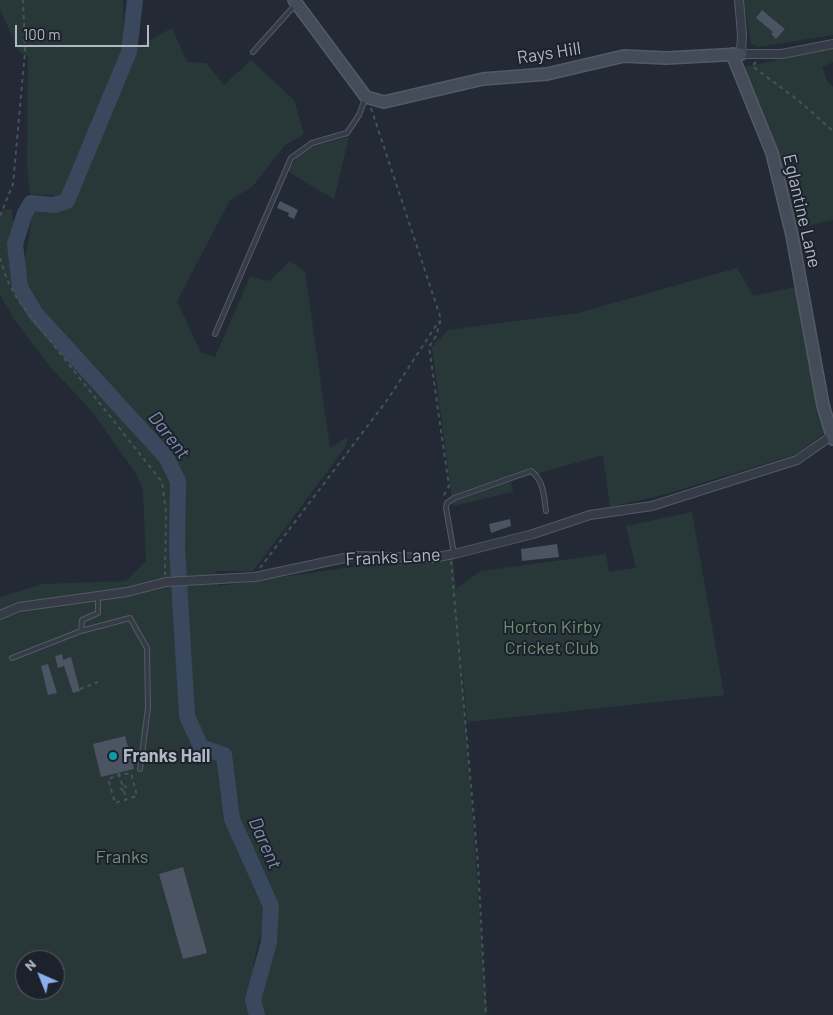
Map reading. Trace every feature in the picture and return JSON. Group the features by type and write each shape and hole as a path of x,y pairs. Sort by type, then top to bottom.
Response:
{"street":[{"path":"739,0 736,54 782,54 833,44"},
{"path":"296,2 366,97"},
{"name":"Rays Hill","path":"366,97 384,102 483,79 547,74 624,56 666,58 736,54"},
{"name":"Eglantine Lane","path":"736,54 772,153 792,235 828,405 832,437"},
{"name":"Franks Lane","path":"0,616 19,607 127,592 166,582 214,581 255,577 354,556 432,558 452,554 533,534 590,515 652,506 797,460 832,437"}],"lane":[{"path":"253,52 296,2"},
{"path":"215,334 291,158 312,143 347,133 359,115 366,97"},
{"path":"452,554 446,508 447,503 454,498 531,471 537,475 541,482 546,511"},
{"path":"81,631 82,620 98,613 98,595"},
{"path":"12,658 81,631 130,618 146,648 148,708 140,769"}],"path":[{"path":"0,216 13,184 25,51 23,0"},
{"path":"752,66 798,100 833,131"},
{"path":"366,97 376,120 441,318 436,336 429,347 448,486 443,498"},
{"path":"0,258 7,280 18,300 162,482 166,512 166,582"},
{"path":"255,577 388,399 441,318"},
{"path":"452,554 478,854 486,1015"},
{"path":"80,689 98,682"},
{"path":"131,773 134,784 137,796 115,803 108,779 119,774 131,773"},
{"path":"119,774 122,784 126,787"},
{"path":"111,791 120,788 122,784"},
{"path":"124,791 126,787 134,784"},
{"path":"120,788 124,791 126,799"}],"green space":[{"path":"0,0 123,0 124,43 63,196 30,194 27,164 28,56 19,52 0,9"},
{"path":"744,0 833,0 833,35 758,47 751,43","holes":["762,10 785,29 776,39 771,35 773,32 756,18"]},
{"path":"172,28 187,62 206,63 224,85 251,60 294,100 304,134 285,145 252,187 230,200 177,301 201,353 215,357 250,277 269,281 290,261 305,272 330,448 348,436 346,446 253,571 216,571 219,586 386,562 453,558 456,589 481,571 606,554 609,572 636,568 626,526 692,512 724,695 467,722 459,630 487,1015 0,1015 0,597 43,584 126,581 146,561 143,491 137,475 91,410 52,369 14,319 0,295 0,211 12,209 15,246 23,270 34,207 73,206 137,47","holes":["242,832 275,903 274,948 263,980 253,966 266,912"]},
{"path":"833,48 833,62 822,67 827,81 833,87 833,220 798,228 770,129 744,67"},
{"path":"349,137 334,199 287,171 303,149"},
{"path":"737,268 753,296 795,287 824,433 797,454 663,495 610,507 603,455 511,481 513,492 453,506 432,347 448,330 578,313"}],"building":[{"path":"762,10 785,29 776,39 771,34 773,32 756,18"},
{"path":"280,201 298,210 294,219 288,216 289,213 277,208"},
{"path":"510,519 511,526 491,533 489,524"},
{"path":"557,544 559,557 522,561 521,549"},
{"path":"62,654 63,660 71,657 80,691 73,693 64,666 58,668 55,656"},
{"path":"48,664 57,693 48,695 41,666"},
{"name":"Franks Hall","path":"125,736 134,769 101,777 93,744"},
{"path":"183,867 207,953 183,959 159,874"}],"waterway":[{"name":"Darent","path":"135,0 129,52 67,201 54,205 31,203 25,213 15,244 20,287 35,313 166,457 178,481 177,548 187,716 201,747 224,755 232,819 271,906 269,942 253,1000 257,1015"}],"place":[{"name":"Franks Hall","path":"113,756"}],"park label":[{"name":"Horton Kirby Cricket Club","path":"552,638"},
{"name":"Franks","path":"122,857"}]}
